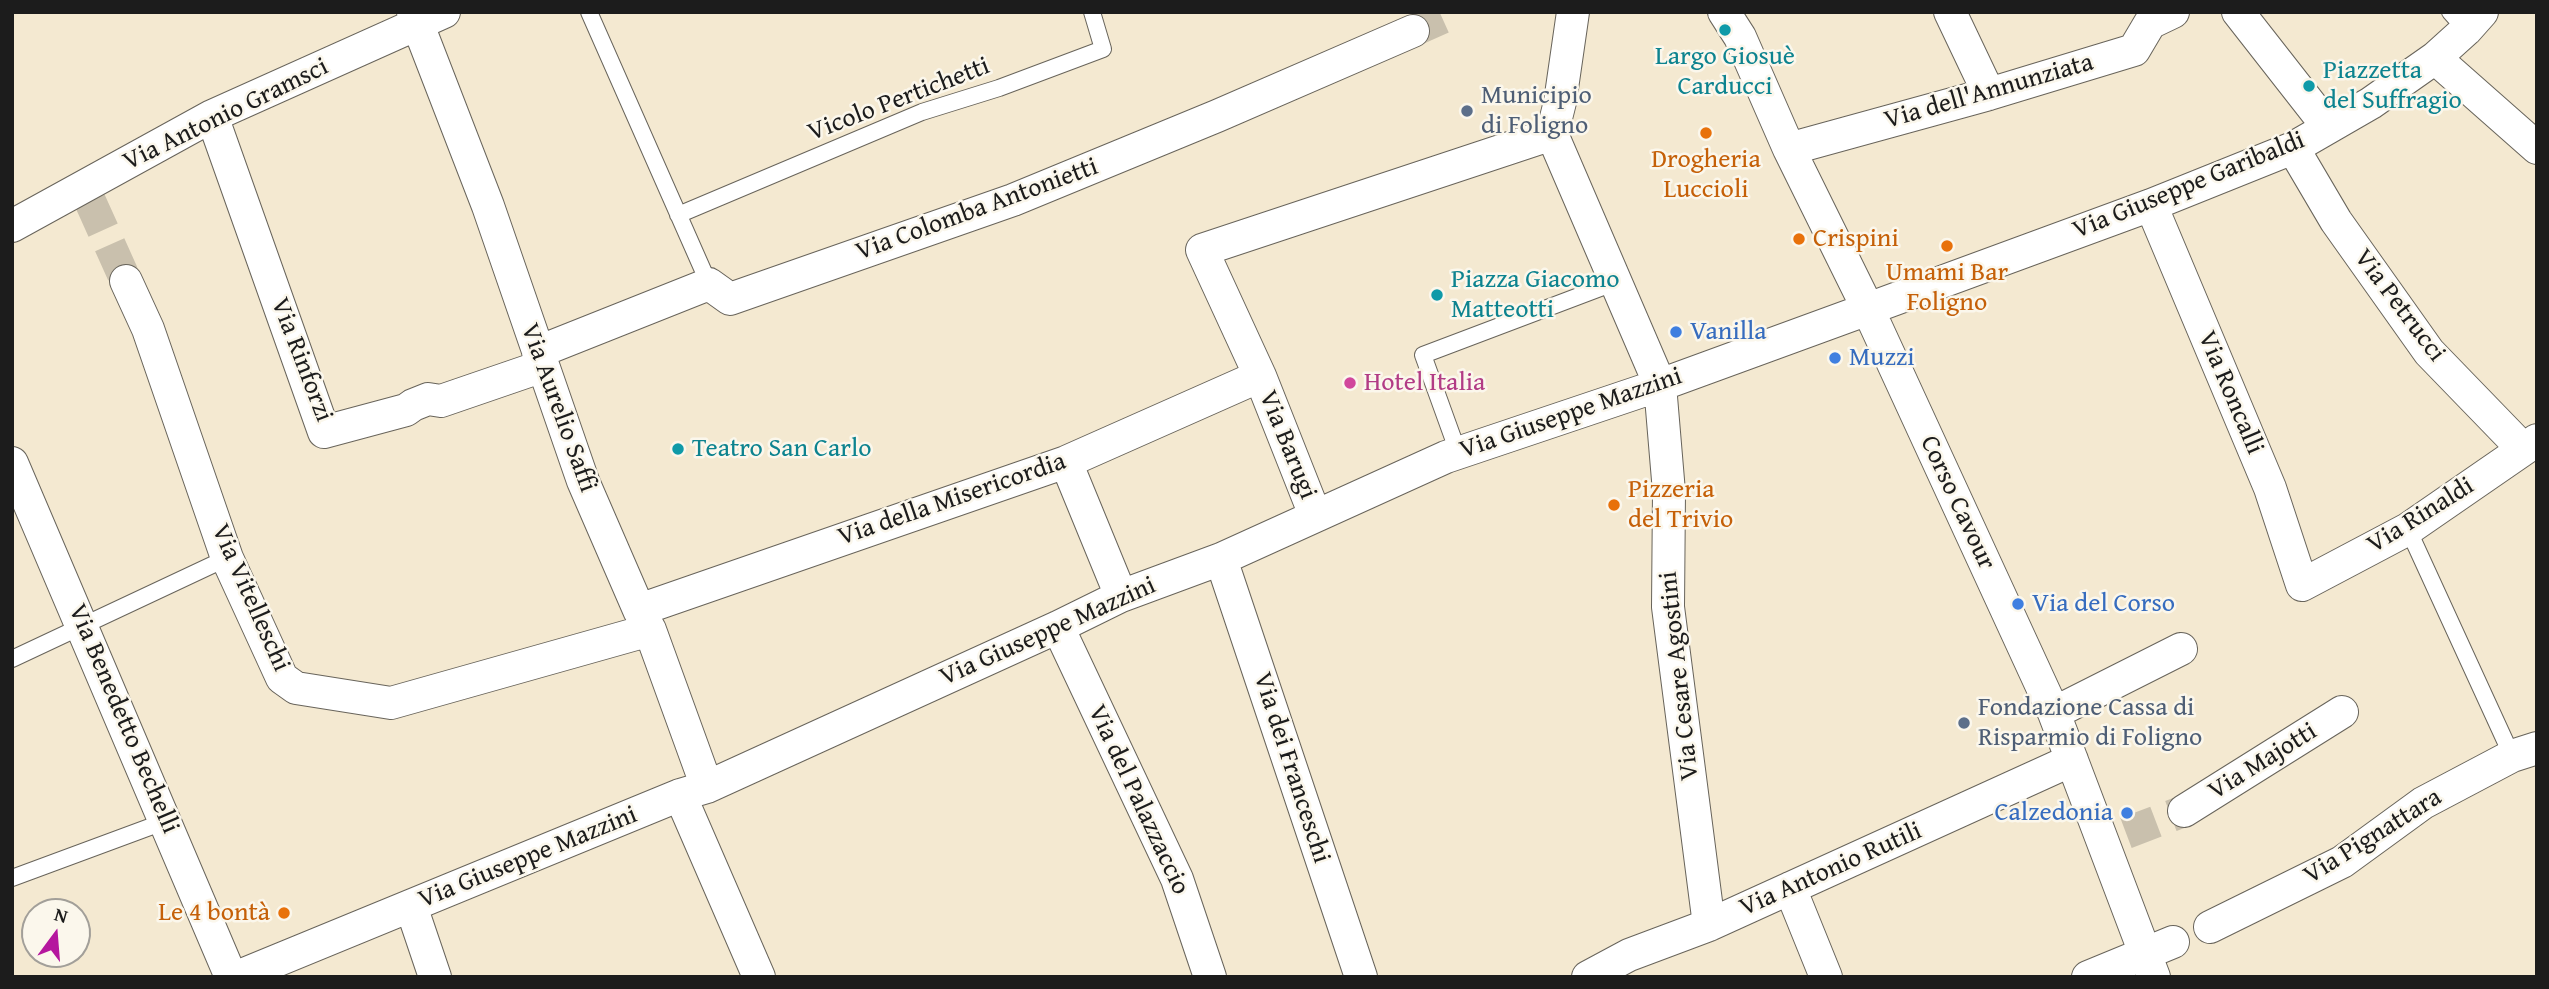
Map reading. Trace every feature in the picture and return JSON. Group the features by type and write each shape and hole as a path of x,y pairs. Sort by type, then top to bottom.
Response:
{"street":[{"path":"1573,12 1560,102 1552,134 1660,385"},
{"path":"1950,12 1989,94"},
{"name":"Via dell'Annunziata","path":"1789,149 1989,94 2134,50 2150,23 2173,12"},
{"path":"2238,12 2328,127"},
{"name":"Via Antonio Gramsci","path":"12,226 85,195 212,116 425,17"},
{"name":"Via Aurelio Saffi","path":"425,17 583,481 645,620 694,791 759,977"},
{"name":"Via Giuseppe Garibaldi","path":"1868,309 2157,219 2293,148 2371,103 2435,58 2466,18"},
{"name":"Corso Cavour","path":"1732,25 1789,149 1868,309 2054,713 2072,760 2115,837 2157,957"},
{"name":"Via Colomba Antonietti","path":"709,284 730,299 1013,200 1217,116 1413,30"},
{"path":"2435,58 2537,148"},
{"name":"Via Rinforzi","path":"212,116 324,432 406,410 428,399 441,401 540,359"},
{"path":"1260,376 1202,250 1552,134"},
{"name":"Via Petrucci","path":"2293,148 2336,221 2430,352 2530,445"},
{"name":"Via Roncalli","path":"2157,219 2270,488 2302,585"},
{"name":"Via Vitelleschi","path":"125,281 148,329 227,558 282,678 296,688 391,703 645,620"},
{"path":"540,359 709,284"},
{"name":"Via Giuseppe Mazzini","path":"237,977 694,791 1121,596 1221,559 1458,452 1660,385 1868,309"},
{"name":"Via della Misericordia","path":"645,620 1066,462 1260,376"},
{"name":"Via Barugi","path":"1260,376 1315,515"},
{"name":"Via Cesare Agostini","path":"1660,385 1669,492 1668,607 1709,925"},
{"name":"Via Rinaldi","path":"2302,585 2408,529 2530,445"},
{"path":"1066,462 1121,596"},
{"name":"Via Benedetto Bechelli","path":"16,480 82,625 231,977"},
{"name":"Via dei Franceschi","path":"1221,559 1361,977"},
{"name":"Via del Palazzaccio","path":"1058,627 1177,879 1210,977"},
{"path":"2054,713 2181,649"},
{"name":"Via Majotti","path":"2184,811 2342,712"},
{"name":"Via Pignattara","path":"2210,927 2342,862 2423,803 2529,753"},
{"name":"Via Antonio Rutili","path":"1588,977 1629,955 1709,925 2072,760"},
{"path":"1790,888 1826,977"},
{"path":"411,906 435,977"},
{"path":"2088,977 2157,957"}],"lane":[{"path":"589,12 709,284"},
{"name":"Vicolo Pertichetti","path":"678,215 922,112 999,88 1103,49 1092,12"},
{"path":"1458,452 1423,355 1616,282"},
{"path":"2408,529 2529,753"},
{"path":"12,659 227,558"},
{"path":"12,878 166,821"}],"tunnel":[{"path":"1413,31 1455,12"},
{"path":"90,201 126,281"},
{"path":"2126,833 2184,811"}],"place":[{"name":"Largo Giosuè Carducci","path":"1725,30"},
{"name":"Piazzetta del Suffragio","path":"2309,86"},
{"name":"Municipio di Foligno","path":"1467,111"},
{"name":"Drogheria Luccioli","path":"1706,133"},
{"name":"Crispini","path":"1799,239"},
{"name":"Umami Bar Foligno","path":"1947,246"},
{"name":"Piazza Giacomo Matteotti","path":"1437,295"},
{"name":"Vanilla","path":"1676,332"},
{"name":"Muzzi","path":"1835,358"},
{"name":"Hotel Italia","path":"1350,383"},
{"name":"Teatro San Carlo","path":"678,449"},
{"name":"Pizzeria del Trivio","path":"1614,505"},
{"name":"Via del Corso","path":"2018,604"},
{"name":"Fondazione Cassa di Risparmio di Foligno","path":"1964,723"},
{"name":"Calzedonia","path":"2127,813"},
{"name":"Le 4 bontà","path":"284,913"}]}
